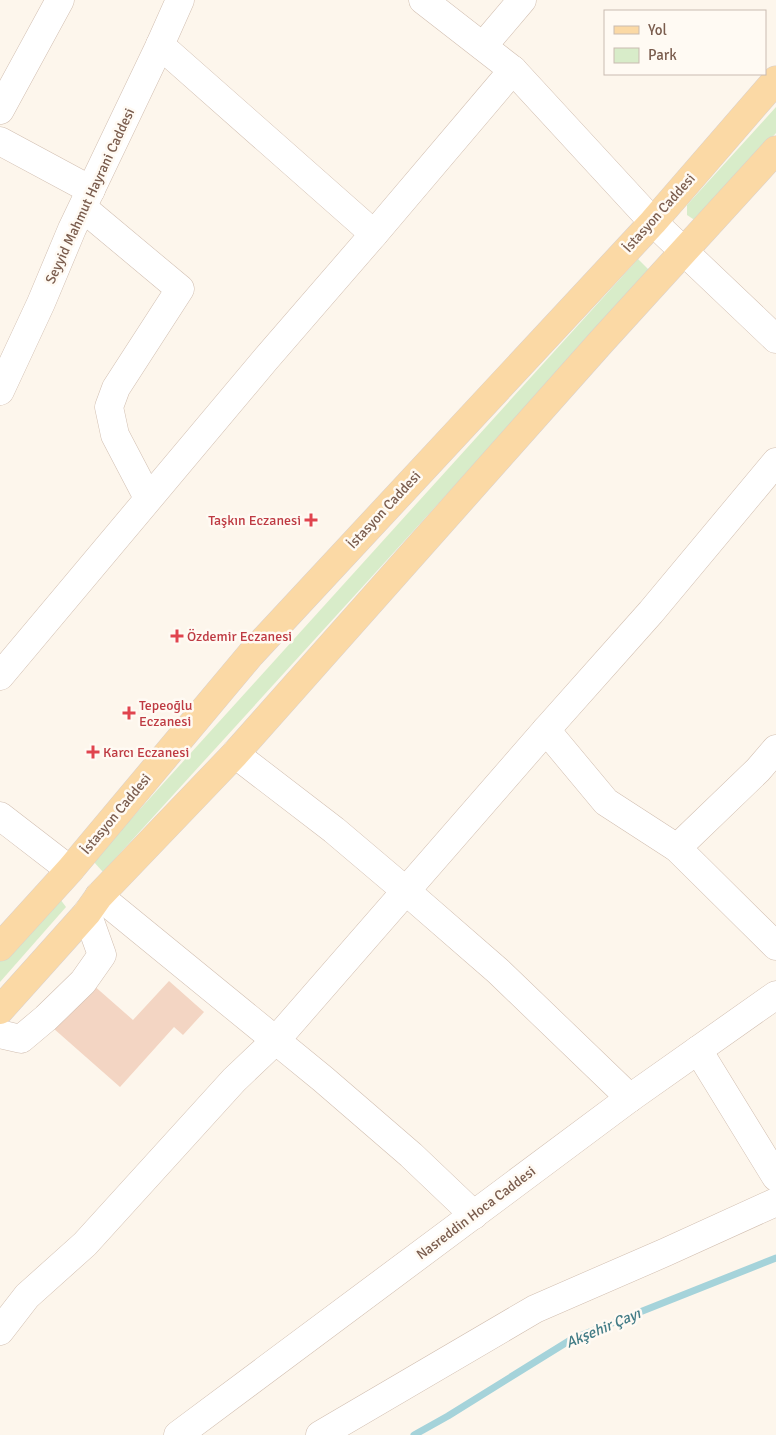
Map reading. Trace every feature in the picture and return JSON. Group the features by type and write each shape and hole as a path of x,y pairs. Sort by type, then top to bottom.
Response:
{"main road":[{"name":"İstasyon Caddesi","path":"0,947 70,870 251,654 652,222 776,80"},
{"path":"0,1010 93,904 235,754 594,349 776,150"}],"street":[{"path":"0,110 60,0"},
{"name":"Seyyid Mahmut Hayrani Caddesi","path":"0,391 38,311 72,229 180,0"},
{"path":"423,0 513,70 652,222 776,339"},
{"path":"482,46 522,0"},
{"path":"160,45 374,234"},
{"path":"0,676 148,498 513,70"},
{"path":"0,141 87,199 180,289 116,388 109,407 116,435 148,498"},
{"path":"0,1331 26,1296 84,1244 234,1080 276,1040 546,730 652,612 776,462"},
{"path":"546,730 606,802 677,848 776,946"},
{"path":"677,848 758,770 776,749"},
{"path":"235,754 334,830 498,971 630,1098"},
{"path":"0,816 70,870"},
{"path":"0,1034 21,1039 83,982 102,955 93,904"},
{"path":"93,904 276,1040 411,1155 474,1215"},
{"name":"Nasreddin Hoca Caddesi","path":"178,1435 630,1098 776,995"},
{"path":"698,1050 776,1177"},
{"path":"320,1435 535,1309 776,1202"}],"green space":[{"path":"776,107 776,133 700,218 693,219 687,215 687,205"},
{"path":"638,259 650,271 103,872 93,861"},
{"path":"57,895 66,907 0,982 0,959"}],"building":[{"path":"169,981 204,1012 183,1035 174,1027 120,1087 53,1028 92,984 133,1020"}],"waterway":[{"name":"Akşehir Çayı","path":"414,1435 572,1339 776,1258"}],"place":[{"name":"Taşkın Eczanesi","path":"311,520"},
{"name":"Özdemir Eczanesi","path":"177,636"},
{"name":"Tepeoğlu Eczanesi","path":"129,713"},
{"name":"Karcı Eczanesi","path":"93,752"}]}
